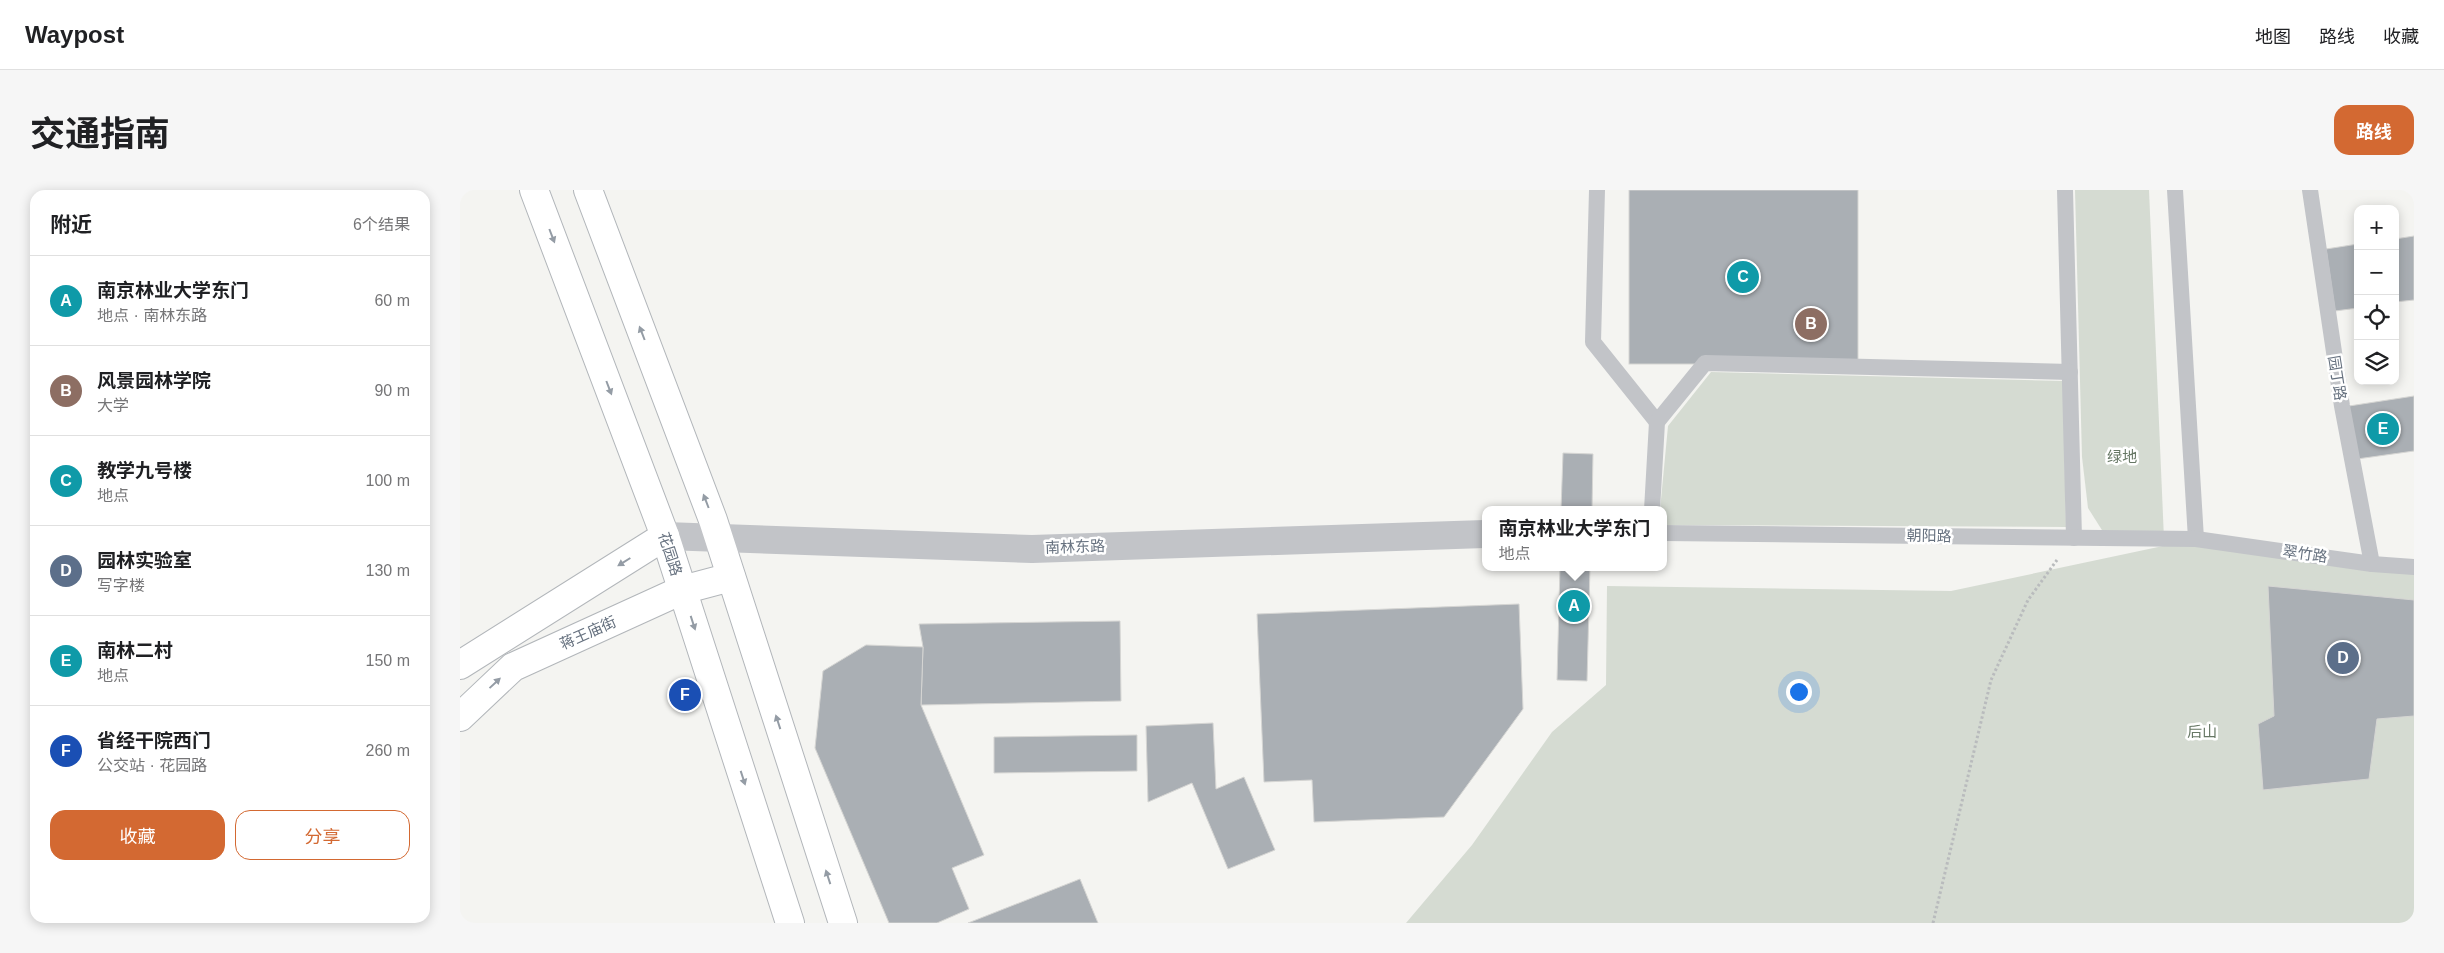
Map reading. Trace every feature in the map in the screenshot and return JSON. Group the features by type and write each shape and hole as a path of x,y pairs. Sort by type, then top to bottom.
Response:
{"street":[{"name":"花园路","path":"534,190 665,536 790,923"},
{"path":"588,190 719,538 843,923"},
{"name":"南林东路","path":"665,536 1032,549 1482,534"},
{"path":"460,664 665,536"},
{"name":"蒋王庙街","path":"460,717 513,667 682,590 731,577"}],"lane":[{"path":"1597,190 1593,342 1657,422"},
{"path":"2064,190 2074,538"},
{"path":"2175,190 2196,539"},
{"name":"园丁路","path":"2310,190 2326,310 2345,424 2372,564"},
{"path":"1652,506 1657,422 1705,363 2070,372"},
{"name":"朝阳路","path":"1667,533 2196,539"},
{"name":"翠竹路","path":"2196,539 2372,564 2414,567"}],"path":[{"path":"1933,923 1990,680 2028,600 2074,538"}],"green space":[{"name":"绿地","path":"2075,190 2149,190 2164,539 2107,538 2088,508 2082,457"},
{"path":"1711,372 2063,381 2066,527 1667,525 1667,506 1660,506 1668,426"},
{"name":"后山","path":"2196,539 2414,573 2414,923 1406,923 1472,845 1552,732 1606,685 1607,586 1951,591"}],"building":[{"path":"1629,190 1858,190 1858,364 1629,364"},
{"path":"2414,236 2414,300 2399,302 2399,238"},
{"path":"2354,245 2354,309 2335,311 2326,249"},
{"path":"2414,396 2414,451 2357,459 2349,406"},
{"path":"1563,453 1593,454 1592,506 1561,506"},
{"path":"1560,571 1590,571 1587,681 1557,680"},
{"path":"2268,586 2414,600 2414,716 2377,719 2369,779 2263,790 2258,724 2274,716"},
{"path":"1519,604 1523,709 1444,817 1314,822 1312,780 1264,782 1257,614"},
{"path":"1120,621 1121,701 921,705 923,647 919,624"},
{"path":"866,645 923,647 921,705 984,855 952,868 969,909 937,923 889,923 815,748 823,671"},
{"path":"1213,723 1216,789 1244,777 1275,850 1228,869 1192,783 1148,802 1146,726"},
{"path":"1137,735 1137,771 994,773 994,737"},
{"path":"1080,879 1098,923 968,923"}],"place":[{"name":"教学九号楼","path":"1743,277"},
{"name":"风景园林学院","path":"1811,324"},
{"name":"南林二村","path":"2383,429"},
{"name":"南京林业大学东门","path":"1574,606"},
{"name":"园林实验室","path":"2343,658"},
{"name":"省经干院西门","path":"685,695"}]}
